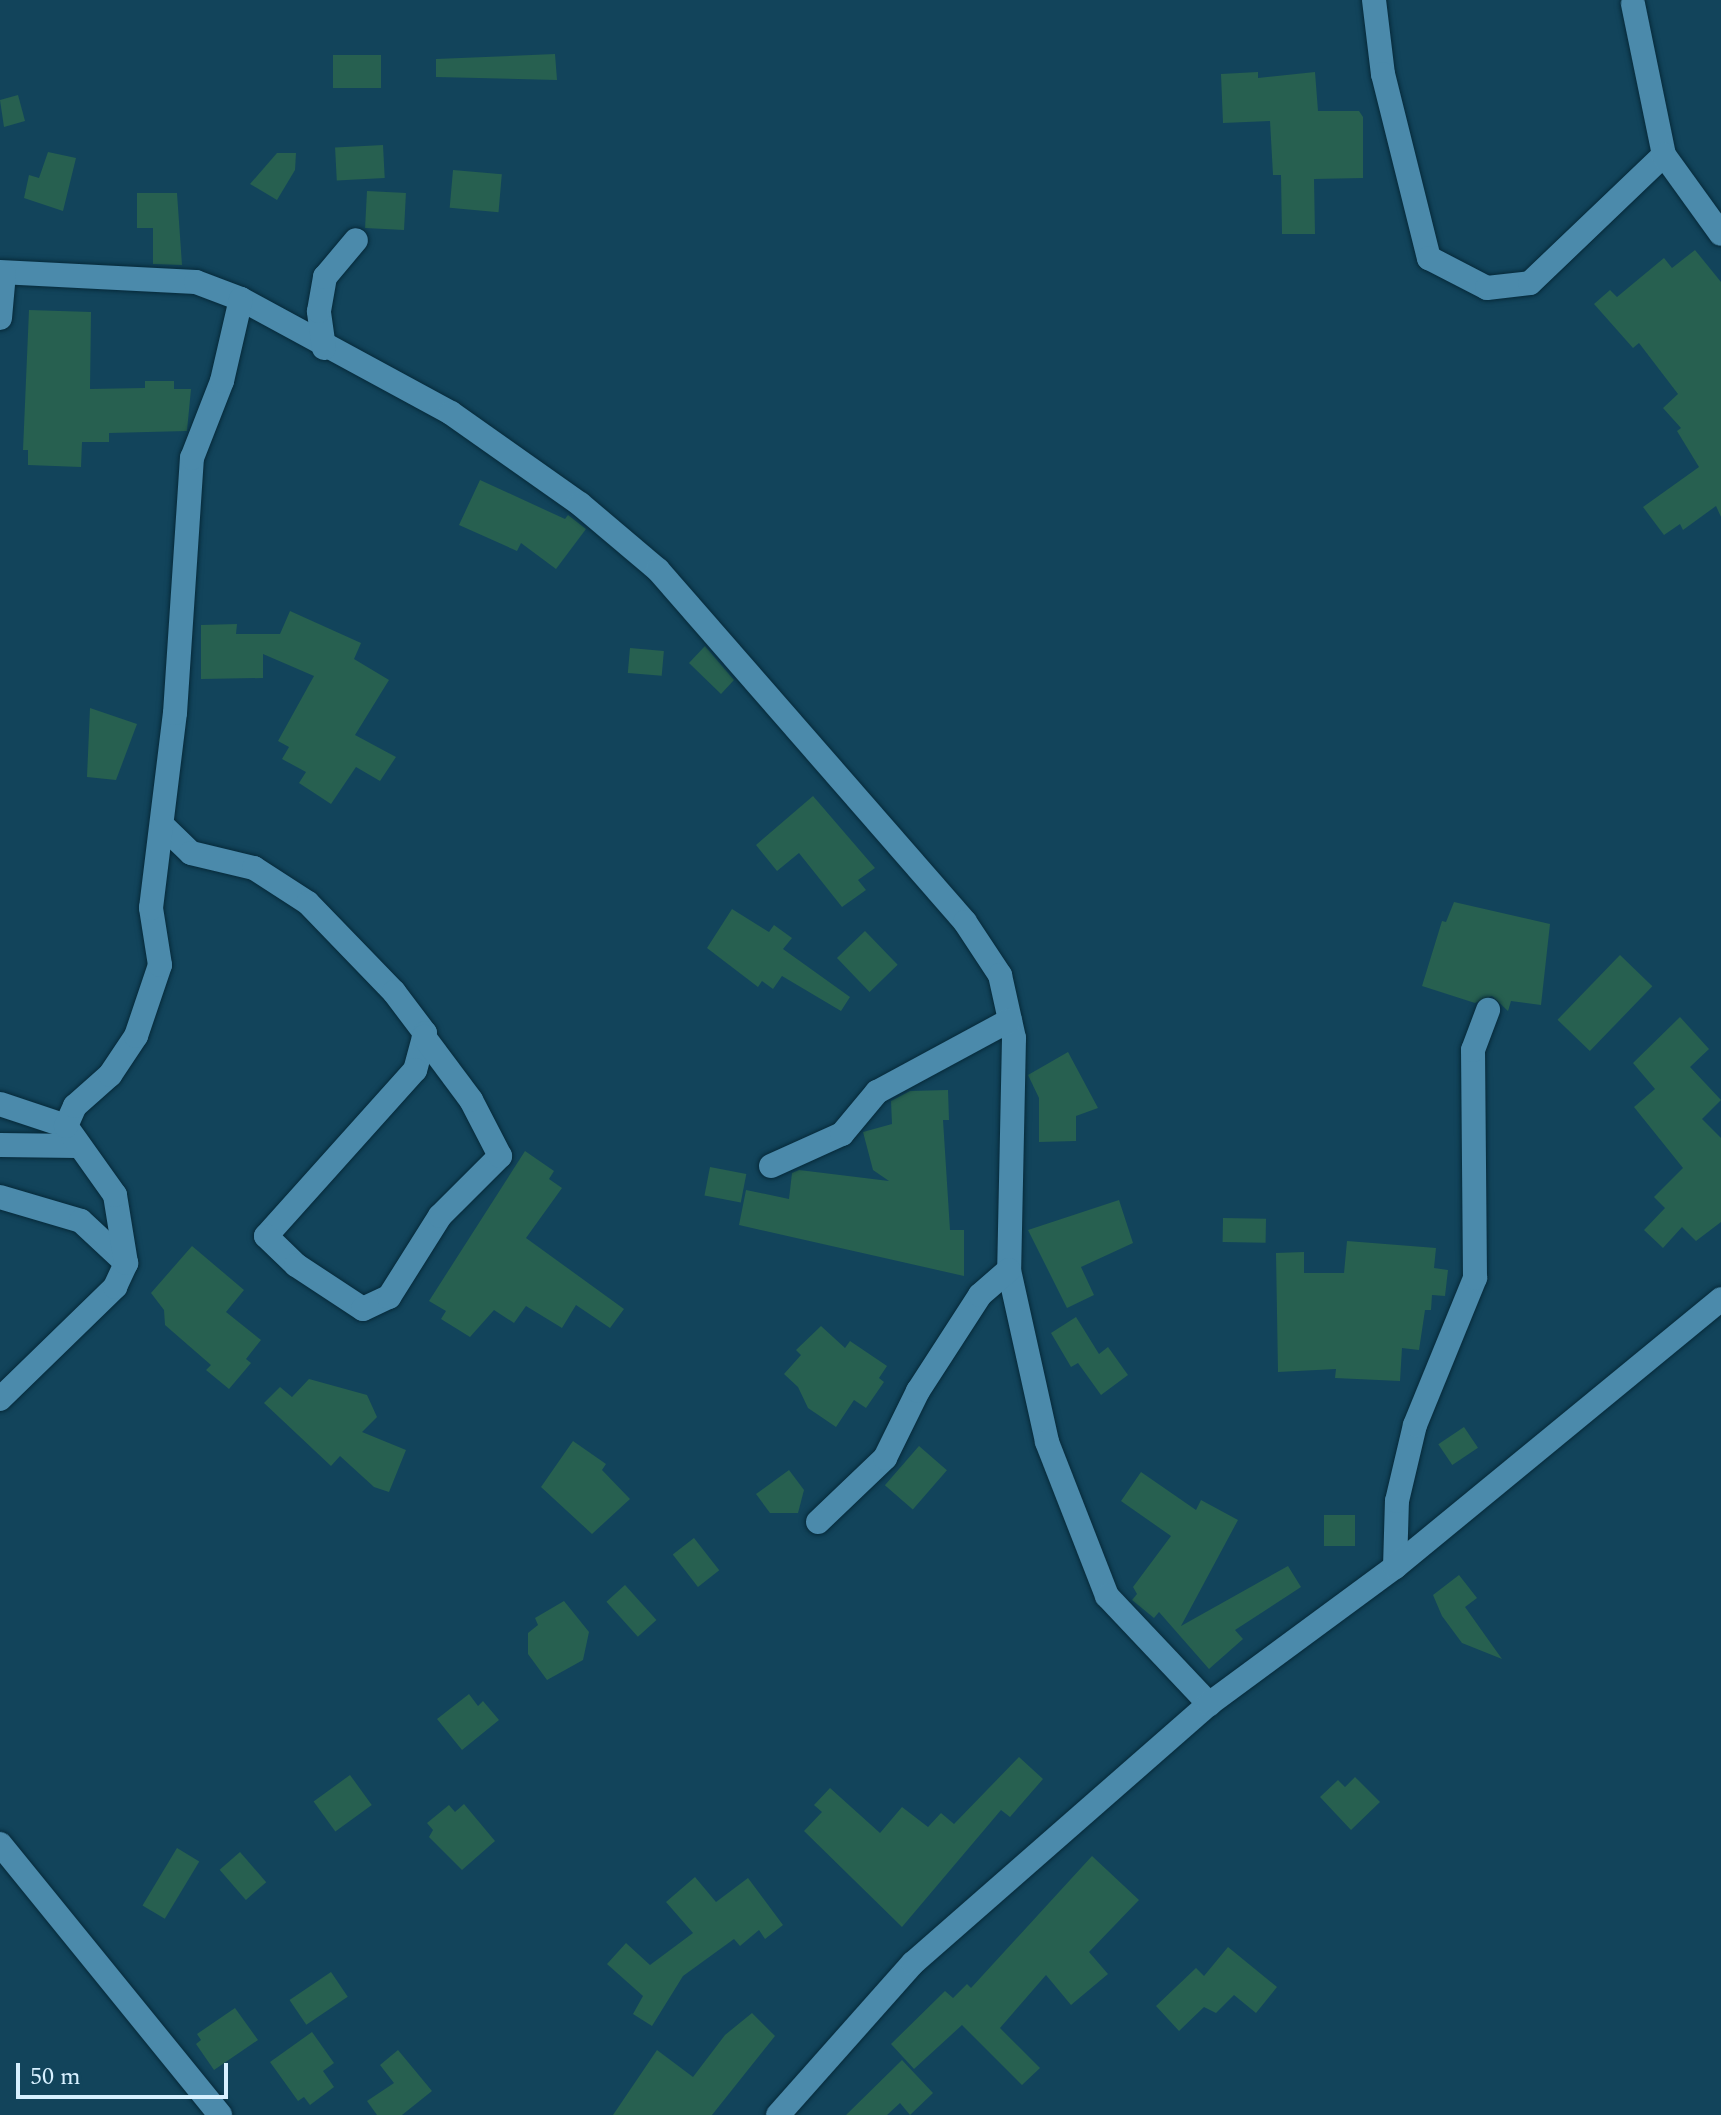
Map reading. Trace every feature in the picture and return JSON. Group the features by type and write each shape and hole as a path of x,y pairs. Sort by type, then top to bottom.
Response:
{"street":[{"path":"1374,0 1383,74 1429,258 1487,288 1530,283 1664,155"},
{"path":"1633,4 1664,155 1721,234"},
{"path":"324,348 319,311 325,277 356,240"},
{"path":"0,318 2,273 196,282 241,299 324,348 451,413 580,504 658,570 965,922 1000,975 1010,1020 1016,1118 1009,1270 1047,1442 1107,1596 1209,1704"},
{"path":"71,1136 75,1106 110,1075 136,1036 160,965 151,908 164,827 178,613 191,526 192,458 222,381 241,299"},
{"path":"164,827 191,853 254,868 308,903 394,992 471,1100 500,1156 440,1216 389,1297 363,1309 296,1265 266,1236 415,1070 424,1037"},
{"path":"1395,1567 1397,1501 1415,1425 1475,1278 1473,1050 1488,1010"},
{"path":"771,1166 842,1134 877,1092 1010,1020"},
{"path":"0,1104 71,1136 115,1195 126,1263 115,1287 0,1399"},
{"path":"0,1145 71,1136"},
{"path":"0,1197 81,1221 126,1263"},
{"path":"818,1522 885,1458 918,1391 980,1295 1009,1270"},
{"path":"778,2115 913,1963 1209,1704 1395,1567 1721,1299"},
{"path":"0,1844 220,2115"}],"building":[{"path":"555,54 557,80 436,77 436,59"},
{"path":"333,55 381,55 381,88 333,88"},
{"path":"1258,72 1258,78 1315,72 1318,111 1359,111 1363,117 1363,178 1314,179 1315,234 1282,234 1281,175 1273,175 1270,121 1223,123 1221,74"},
{"path":"18,95 25,121 4,127 0,100"},
{"path":"383,145 385,178 337,180 335,148"},
{"path":"48,152 76,158 63,211 24,198 29,175 39,178"},
{"path":"277,153 296,153 295,170 277,200 250,184"},
{"path":"453,170 502,174 499,212 450,208"},
{"path":"367,191 406,193 404,230 365,228"},
{"path":"137,193 177,193 182,265 153,264 153,228 137,228"},
{"path":"1695,250 1721,282 1721,517 1716,506 1683,530 1680,524 1664,535 1643,507 1699,467 1677,431 1681,428 1663,408 1678,394 1639,343 1633,348 1594,304 1610,290 1617,297 1664,258 1672,268"},
{"path":"29,310 91,312 90,389 145,388 145,381 174,381 174,389 191,389 187,431 109,433 109,442 82,442 81,467 28,465 28,450 23,450"},
{"path":"480,480 565,519 568,515 586,529 556,569 521,543 517,551 459,525"},
{"path":"290,611 361,643 354,659 389,680 355,735 396,757 380,781 356,767 331,804 299,783 306,772 282,759 289,747 278,741 314,676 263,654 263,678 201,679 201,625 237,624 236,634 280,634"},
{"path":"705,646 734,680 721,694 689,663"},
{"path":"630,648 664,651 662,676 628,673"},
{"path":"90,708 137,724 116,780 87,777"},
{"path":"813,796 875,868 858,880 866,890 842,907 799,853 777,871 756,845"},
{"path":"1454,902 1550,924 1541,1005 1511,1001 1508,1011 1492,996 1475,1003 1422,986 1442,921 1446,922"},
{"path":"732,909 769,932 774,925 792,938 783,949 850,997 841,1011 782,976 773,989 762,981 758,987 707,948"},
{"path":"865,931 898,965 870,992 837,958"},
{"path":"1620,955 1652,986 1590,1051 1557,1020"},
{"path":"1680,1017 1709,1049 1690,1067 1721,1100 1702,1119 1721,1138 1721,1222 1696,1241 1682,1227 1663,1248 1644,1230 1665,1208 1654,1197 1683,1168 1634,1107 1655,1089 1633,1063"},
{"path":"1068,1052 1098,1108 1076,1116 1076,1141 1039,1142 1039,1098 1028,1075"},
{"path":"948,1090 949,1120 943,1120 950,1230 964,1230 964,1276 739,1225 746,1190 789,1199 792,1173 799,1170 889,1181 873,1170 863,1132 892,1124 891,1101 910,1091"},
{"path":"525,1151 554,1171 549,1179 562,1188 526,1238 624,1309 610,1328 576,1305 562,1328 526,1306 514,1323 494,1310 470,1337 441,1319 446,1311 429,1301"},
{"path":"710,1167 746,1174 741,1203 704,1195"},
{"path":"1119,1200 1133,1243 1081,1267 1094,1295 1067,1308 1028,1230"},
{"path":"1223,1218 1266,1219 1266,1243 1223,1242"},
{"path":"1347,1241 1436,1248 1434,1268 1448,1270 1445,1296 1432,1295 1431,1310 1425,1310 1419,1350 1402,1348 1400,1381 1335,1378 1336,1369 1278,1372 1276,1253 1304,1252 1304,1273 1344,1273"},
{"path":"192,1246 244,1290 226,1312 261,1340 246,1359 251,1363 229,1389 206,1370 211,1365 165,1325 164,1310 151,1293"},
{"path":"1076,1317 1099,1354 1108,1347 1128,1375 1101,1395 1078,1363 1071,1367 1051,1333"},
{"path":"821,1326 845,1348 850,1341 887,1366 879,1378 884,1382 866,1408 854,1400 836,1427 808,1408 798,1387 784,1374 801,1355 796,1350"},
{"path":"309,1379 367,1395 377,1417 362,1432 406,1450 389,1492 374,1487 340,1456 331,1466 264,1403 280,1387 292,1397"},
{"path":"1464,1427 1478,1448 1452,1465 1438,1444"},
{"path":"573,1441 606,1464 602,1470 630,1499 592,1534 541,1487"},
{"path":"919,1446 947,1470 913,1510 885,1485"},
{"path":"789,1470 804,1490 798,1513 770,1513 756,1494"},
{"path":"1141,1472 1196,1510 1201,1500 1238,1520 1181,1626 1288,1566 1301,1587 1235,1630 1243,1639 1209,1669 1159,1612 1154,1618 1132,1600 1137,1594 1133,1587 1171,1536 1121,1501"},
{"path":"1324,1515 1355,1515 1355,1546 1324,1546"},
{"path":"694,1538 719,1570 698,1587 673,1555"},
{"path":"1459,1575 1477,1598 1465,1607 1502,1659 1462,1643 1442,1616 1433,1595"},
{"path":"625,1585 656,1620 638,1637 606,1602"},
{"path":"564,1601 589,1632 583,1660 547,1680 528,1654 528,1633 538,1625 535,1618"},
{"path":"469,1694 478,1706 483,1701 499,1720 462,1750 437,1719"},
{"path":"1019,1757 1043,1779 1010,1817 1001,1810 902,1927 804,1831 822,1812 814,1805 830,1788 880,1833 902,1807 928,1827 941,1813 954,1824"},
{"path":"350,1775 372,1805 335,1831 314,1801"},
{"path":"1355,1777 1380,1802 1351,1830 1320,1797 1338,1780 1345,1787"},
{"path":"464,1804 495,1841 462,1870 429,1837 433,1830 427,1823 449,1805 455,1812"},
{"path":"177,1848 199,1861 165,1919 142,1905"},
{"path":"240,1852 266,1882 246,1900 220,1870"},
{"path":"1092,1856 1139,1900 1089,1952 1108,1974 1071,2005 1046,1975 1000,2028 1040,2068 1022,2085 962,2025 914,2069 891,2044 945,1991 953,1998 967,1984 971,1988"},
{"path":"695,1877 716,1902 748,1878 783,1925 765,1939 759,1930 740,1946 734,1939 683,1976 652,2026 633,2014 643,1996 607,1964 626,1943 650,1965 693,1933 666,1902"},
{"path":"1228,1947 1277,1987 1256,2013 1234,1995 1216,2013 1204,2007 1179,2031 1156,2006 1196,1968 1204,1976"},
{"path":"331,1972 348,1997 306,2025 290,2000"},
{"path":"235,2008 258,2040 214,2070 196,2044 201,2040 197,2034"},
{"path":"752,2013 775,2036 712,2115 613,2115 657,2050 693,2077 725,2035"},
{"path":"312,2032 334,2063 323,2071 334,2087 310,2105 304,2097 298,2101 270,2062"},
{"path":"398,2050 432,2091 402,2115 377,2115 367,2101 394,2083 380,2065"},
{"path":"902,2060 933,2093 910,2115 900,2103 887,2115 846,2115"}]}
